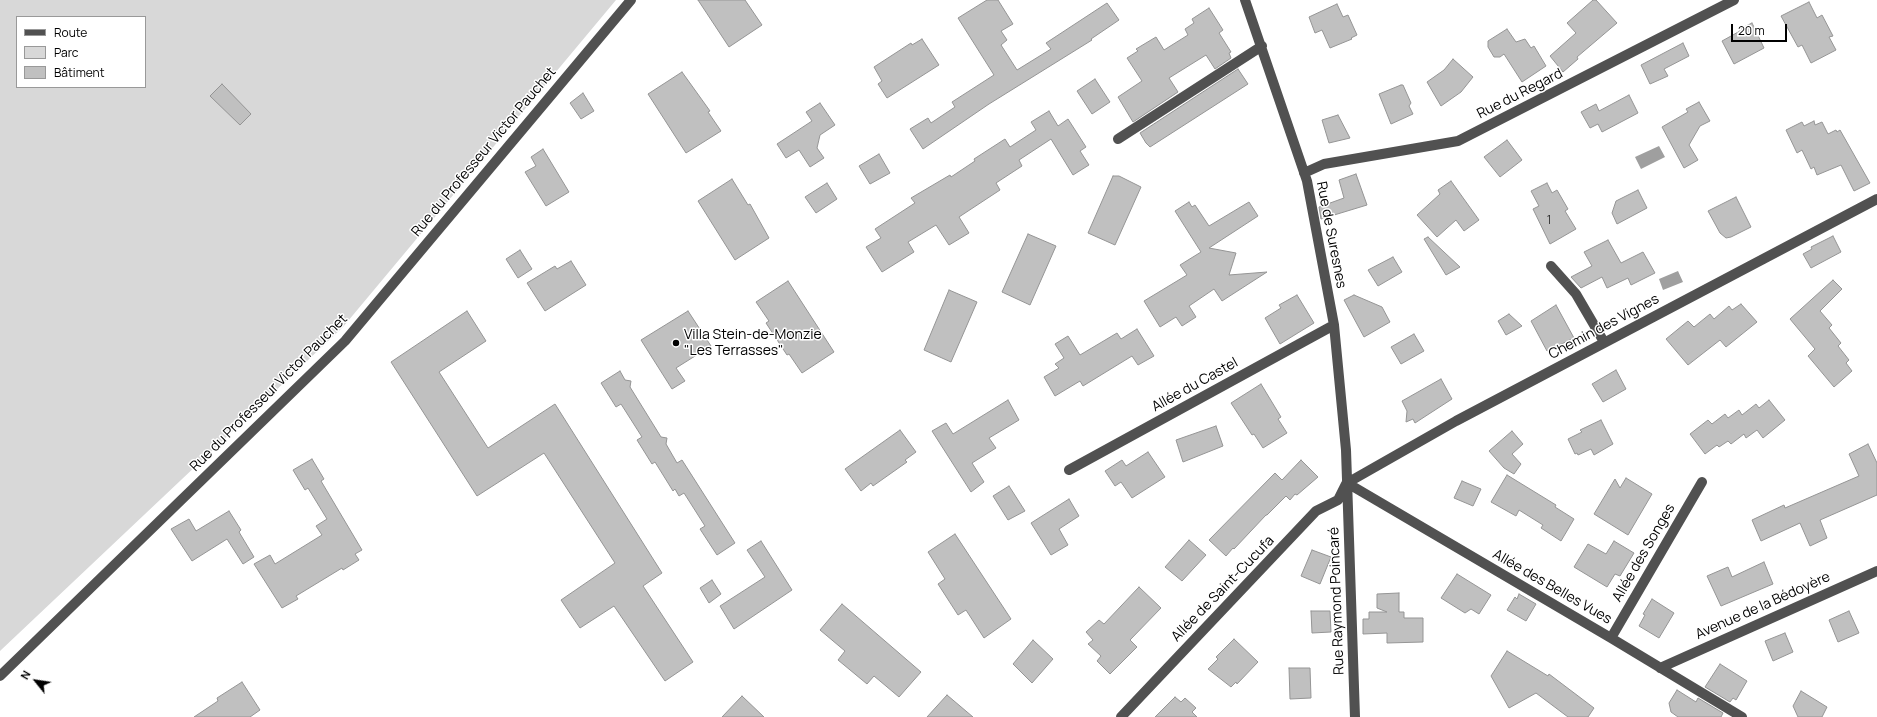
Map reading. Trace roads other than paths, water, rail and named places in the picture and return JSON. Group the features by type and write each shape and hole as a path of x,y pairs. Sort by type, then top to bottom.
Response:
{"street":[{"name":"Rue du Professeur Victor Pauchet","path":"0,676 345,341 631,0"},
{"name":"Rue de Suresnes","path":"1245,0 1262,46 1304,173 1334,325 1346,450 1347,483"},
{"name":"Rue du Regard","path":"1304,173 1331,163 1458,141 1734,0"},
{"path":"1118,139 1262,46"},
{"name":"Chemin des Vignes","path":"1347,483 1456,421 1548,374 1604,342 1877,199"},
{"path":"1551,266 1576,294 1604,342"},
{"name":"Allée du Castel","path":"1069,470 1334,325"},
{"name":"Allée des Songes","path":"1611,638 1702,482"},
{"name":"Allée des Belles Vues","path":"1347,483 1611,638 1742,717"},
{"name":"Allée de Saint-Cucufa","path":"1121,717 1316,512 1338,500 1347,483"},
{"name":"Rue Raymond Poincaré","path":"1347,483 1355,717"},
{"name":"Avenue de la Bédoyère","path":"1660,668 1877,571"}],"place":[{"name":"Villa Stein-de-Monzie \"Les Terrasses\"","path":"676,343"}]}
